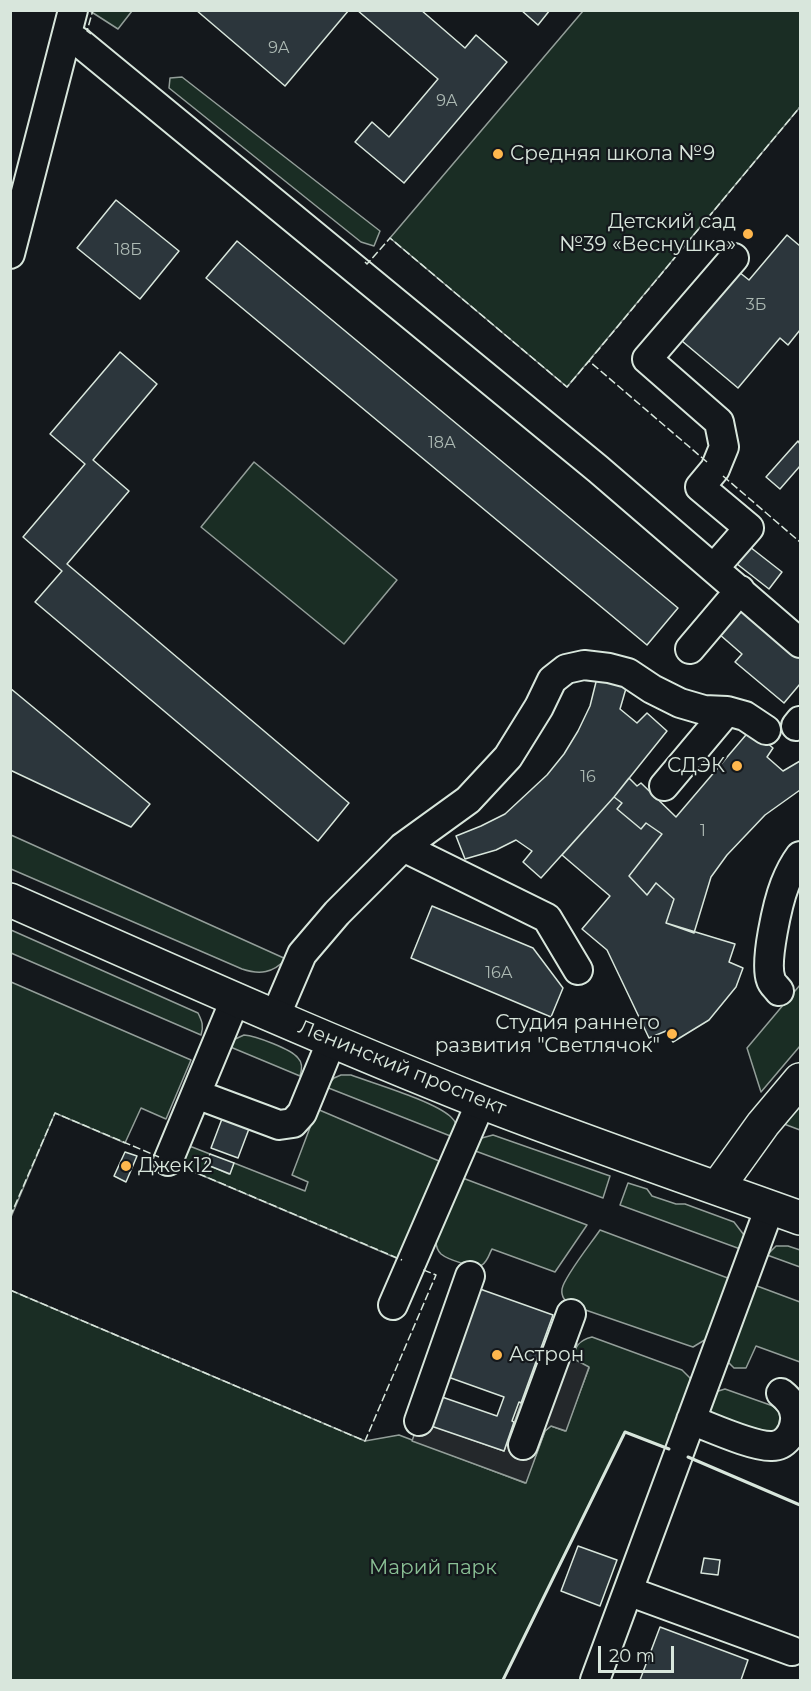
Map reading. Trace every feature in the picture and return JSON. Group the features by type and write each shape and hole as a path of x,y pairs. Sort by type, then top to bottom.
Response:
{"main road":[{"name":"Ленинский проспект","path":"10,900 235,1000 481,1102 792,1214"},
{"path":"717,1188 763,1125 801,1080"}],"street":[{"path":"10,254 70,23"},
{"path":"70,23 80,43 562,440 801,643"},
{"path":"714,568 748,528 700,487 715,469 724,447 719,422 647,359 734,258"},
{"path":"690,648 740,590"},
{"path":"275,1017 302,954 337,913 403,847 468,800 508,757 539,707 552,680 566,669 584,665 628,673 652,689 680,703 704,710 727,711 745,716 766,730"},
{"path":"664,786 727,711"},
{"path":"403,847 547,918 578,970"},
{"path":"779,991 771,981 769,964 778,906 785,883 801,856"},
{"path":"168,1161 235,1000"},
{"path":"196,1094 279,1125 293,1123 302,1113 332,1040"},
{"path":"393,1305 481,1102"},
{"path":"595,1680 691,1420 792,1214"},
{"path":"419,1421 470,1276"},
{"path":"523,1445 571,1314"},
{"path":"691,1420 758,1444 770,1447 778,1445 790,1435 795,1419 793,1404 781,1393"},
{"path":"628,1591 792,1650"}],"green space":[{"path":"90,10 132,11 118,29"},
{"path":"583,11 800,11 800,107 567,387 390,238"},
{"path":"182,77 380,231 374,246 361,242 169,88 170,78"},
{"path":"254,462 397,580 344,644 201,527"},
{"path":"11,835 286,959 266,972 242,969 11,869"},
{"path":"11,930 198,1013 202,1024 201,1035 11,953"},
{"path":"11,982 191,1060 166,1119 141,1108 125,1143 55,1113 11,1217"},
{"path":"800,985 800,1046 761,1092 747,1048"},
{"path":"244,1035 273,1044 294,1054 300,1060 302,1069 300,1076 228,1046 233,1040"},
{"path":"351,1075 389,1088 443,1111 455,1122 458,1139 326,1087 334,1078"},
{"path":"800,1105 800,1130 784,1124"},
{"path":"317,1109 446,1164 401,1260 180,1166 188,1147 192,1147 210,1154 206,1164 229,1174 234,1163 305,1191 308,1182 292,1175"},
{"path":"493,1135 610,1176 603,1198 470,1149 478,1139"},
{"path":"460,1177 587,1225 555,1272 492,1249 482,1265 473,1266 454,1261 441,1254 436,1241"},
{"path":"628,1183 647,1189 652,1196 676,1204 685,1204 734,1222 744,1235 743,1250 620,1205"},
{"path":"600,1230 733,1280 708,1338 693,1347 571,1305 565,1300 562,1292 564,1284"},
{"path":"776,1246 788,1246 800,1250 800,1267 767,1255"},
{"path":"749,1283 800,1302 800,1362 756,1346 746,1368 734,1368 727,1361"},
{"name":"Марий парк","path":"10,1290 365,1441 399,1435 525,1483 545,1431 551,1426 565,1431 589,1368 574,1359 576,1348 584,1340 592,1337 682,1370 690,1378 692,1384 668,1449 625,1432 503,1680 11,1680"},
{"path":"725,1389 773,1406 778,1411 782,1424 772,1436 710,1417 707,1404 715,1392"}],"shaded area":[{"path":"546,1333 577,1344 574,1359 589,1367 566,1431 551,1426 545,1431 526,1483 412,1441 419,1421 504,1451"}],"building":[{"path":"196,10 349,10 285,86"},
{"path":"357,10 421,10 465,48 476,35 507,62 404,183 355,142 372,122 389,137 438,79"},
{"path":"521,10 550,10 538,25"},
{"path":"116,200 179,251 140,299 77,248"},
{"path":"787,235 800,246 800,330 788,345 780,338 738,388 682,341 739,272 749,280"},
{"path":"237,241 678,608 647,645 206,278"},
{"path":"120,352 157,384 93,460 129,491 67,564 349,803 318,841 35,602 62,571 23,537 85,464 50,434"},
{"path":"798,441 800,466 780,489 766,477"},
{"path":"750,547 782,572 769,589 737,564"},
{"path":"744,605 800,653 800,684 784,703 735,662 742,654 719,634"},
{"path":"597,678 627,685 620,709 637,723 647,713 667,731 614,797 541,878 523,862 532,851 516,840 496,850 465,859 456,836 505,814 547,775 564,754 578,731 590,706"},
{"path":"10,688 150,804 131,827 10,770"},
{"path":"751,729 773,748 767,757 783,771 800,761 800,790 765,815 727,855 711,877 694,933 666,923 674,899 656,883 647,895 629,876 662,834 646,823 641,829 617,809 622,803 614,797 629,778 637,786 641,783 676,817"},
{"path":"614,797 622,803 617,809 641,829 646,823 662,834 629,876 647,895 656,883 674,899 666,923 735,944 729,962 743,968 736,987 709,1020 673,1042 666,1031 649,1038 607,950 582,929 610,896 562,855"},
{"path":"432,906 533,948 563,988 551,1017 411,958"},
{"path":"231,1095 258,1105 238,1158 211,1148"},
{"name":"Джек12","path":"125,1152 137,1156 126,1182 114,1176"},
{"path":"210,1154 234,1163 230,1174 205,1164"},
{"name":"Астрон","path":"480,1289 553,1315 521,1403 519,1402 512,1421 514,1422 504,1451 431,1426 442,1397 497,1416 504,1397 448,1377"},
{"path":"578,1546 617,1560 600,1606 561,1591"},
{"path":"704,1558 720,1560 718,1575 701,1573"},
{"path":"660,1627 748,1660 741,1680 640,1680"}],"fence":[{"path":"91,34 87,31 93,10"},
{"path":"707,462 589,361 800,107"},
{"path":"365,262 367,264 390,238 567,387 589,361"},
{"path":"723,476 800,542"},
{"path":"10,1217 55,1113 159,1157"},
{"path":"178,1165 402,1260"},
{"path":"10,1290 365,1441 436,1275 421,1269"}],"wall":[{"path":"503,1680 625,1432 669,1449"},
{"path":"688,1457 800,1505"}],"place":[{"name":"Средняя школа №9","path":"498,154"},
{"name":"Детский сад №39 «Веснушка»","path":"748,234"},
{"name":"СДЭК","path":"737,766"},
{"name":"Студия раннего развития \"Светлячок\"","path":"672,1034"},
{"name":"Джек12","path":"126,1166"},
{"name":"Астрон","path":"497,1355"}]}
